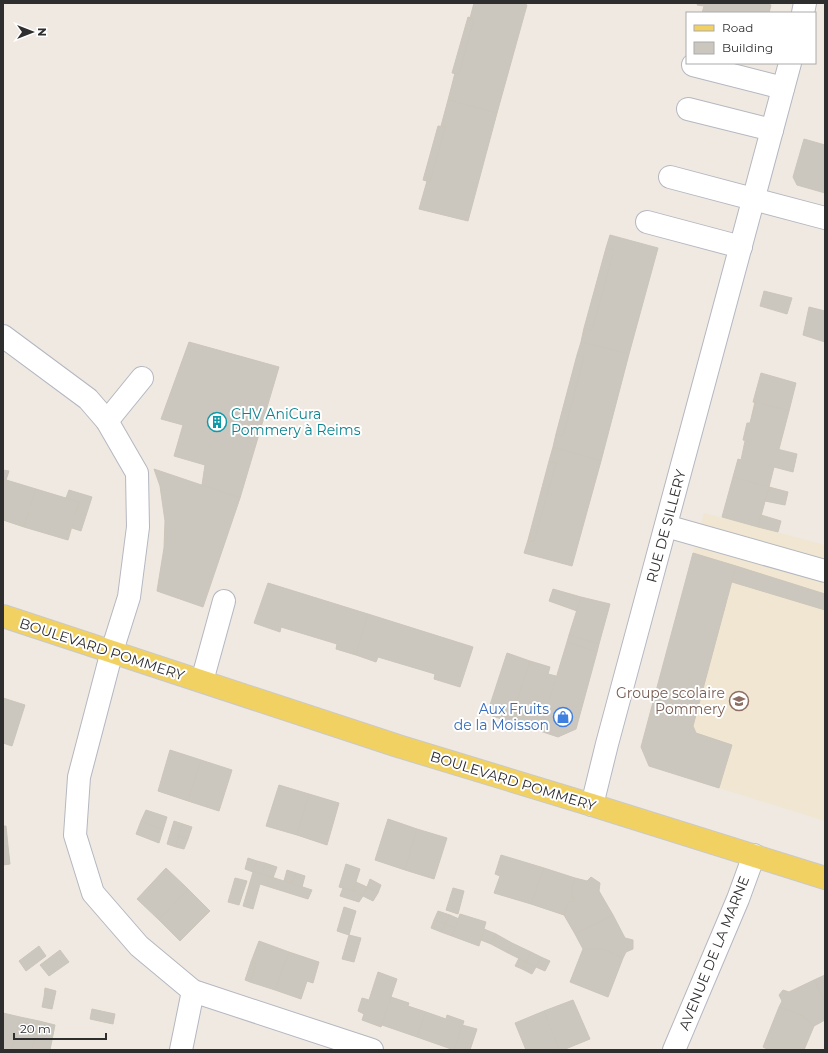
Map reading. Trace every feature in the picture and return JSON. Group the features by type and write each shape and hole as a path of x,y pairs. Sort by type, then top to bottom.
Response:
{"main road":[{"name":"BOULEVARD POMMERY","path":"3,616 398,746 825,878"}],"street":[{"name":"RUE DE SILLERY","path":"592,805 611,729 790,64"},
{"path":"693,65 783,88"},
{"path":"688,109 772,130"},
{"path":"670,177 825,218"},
{"path":"647,222 741,247"},
{"path":"3,336 88,400 108,420 137,473 138,526 129,597 112,651 79,777 75,836 93,893 139,946 193,991 372,1050"},
{"path":"108,420 142,378"},
{"path":"666,526 825,571"},
{"name":"BOULEVARD POMMERY","path":"202,681 224,601"},
{"name":"AVENUE DE LA MARNE","path":"674,1050 738,899 754,855"},
{"path":"181,1050 193,991"}],"shaded area":[{"name":"Groupe scolaire Pommery","path":"704,513 825,545 825,821 649,766 641,747"}],"building":[{"path":"474,3 521,3 527,5 497,113 448,100 455,73 459,74 474,19 470,18"},
{"path":"698,3 765,3 771,5 769,12 702,12 704,6 697,5"},
{"path":"468,17 474,19 459,74 452,73"},
{"path":"448,100 497,113 468,221 419,209 427,181 430,182 445,127 441,126"},
{"path":"438,126 445,127 430,182 423,180"},
{"path":"804,139 825,145 825,193 797,185 793,177"},
{"path":"610,235 658,248 629,354 581,342 584,328 592,330 614,250 606,248"},
{"path":"606,248 614,250 592,330 584,328"},
{"path":"764,291 792,298 787,314 760,306"},
{"path":"809,307 825,311 825,342 803,335"},
{"name":"CHV AniCura Pommery à Reims","path":"189,342 279,367 240,498 202,485 205,465 174,456 183,425 161,419"},
{"path":"581,342 629,354 601,461 553,447 556,434 563,436 584,356 577,355"},
{"path":"577,355 584,356 563,436 556,434"},
{"path":"761,373 796,383 789,411 753,402"},
{"path":"755,402 789,411 779,449 743,440 747,423 750,423"},
{"path":"745,441 797,454 793,472 774,467 769,487 733,477 738,459 741,460"},
{"path":"553,447 601,461 572,566 524,553 528,540 534,541 556,463 549,461"},
{"path":"549,461 556,463 534,541 528,540"},
{"path":"154,469 240,498 203,607 157,591 164,548 165,521 160,486"},
{"path":"3,470 9,471 6,480 3,479"},
{"path":"733,477 769,487 758,527 722,517"},
{"path":"3,479 36,489 24,527 3,520"},
{"path":"769,487 788,492 785,505 765,501"},
{"path":"36,489 79,502 68,540 24,527"},
{"path":"69,490 92,497 81,531 72,528 79,502 66,498"},
{"path":"761,515 781,521 778,532 758,527"},
{"path":"693,553 736,566 693,726 696,733 732,745 719,788 649,766 641,747"},
{"path":"736,566 825,594 825,610 732,582"},
{"path":"268,583 368,614 356,655 336,649 337,644 281,627 280,632 254,623"},
{"path":"553,589 581,597 577,611 549,601"},
{"path":"581,597 610,604 599,644 569,635"},
{"path":"368,614 473,647 460,687 434,679 435,674 378,657 376,662 356,655"},
{"path":"569,635 599,644 597,652 567,642"},
{"path":"567,642 597,652 576,729 558,737 540,731"},
{"path":"507,653 530,661 510,722 487,714"},
{"path":"530,661 550,667 548,674 556,676 540,731 510,722"},
{"path":"3,698 25,705 12,746 3,743"},
{"path":"170,750 201,760 188,801 158,791"},
{"path":"201,760 232,770 219,811 188,801"},
{"path":"279,785 309,794 297,835 266,826"},
{"path":"309,794 339,803 327,845 297,835"},
{"path":"146,810 167,817 163,830 141,821"},
{"path":"388,819 417,829 405,870 375,860"},
{"path":"141,821 163,830 159,843 136,834"},
{"path":"174,821 183,824 176,847 167,844"},
{"path":"183,824 192,827 188,839 178,836"},
{"path":"3,826 6,826 8,846 3,846"},
{"path":"417,829 447,838 434,879 405,870"},
{"path":"178,836 188,839 184,849 176,847"},
{"path":"3,846 8,846 10,864 3,865"},
{"path":"501,855 544,868 531,904 494,893 500,876 495,874"},
{"path":"248,858 257,861 253,872 245,869"},
{"path":"257,861 265,863 262,874 253,872"},
{"path":"265,863 277,867 273,878 262,874"},
{"path":"346,864 360,869 353,891 339,887"},
{"path":"166,868 188,889 159,920 137,899"},
{"path":"544,868 575,878 571,894 575,900 568,903 564,915 531,904"},
{"path":"287,870 296,873 292,884 284,881"},
{"path":"253,872 312,890 308,899 260,884 253,909 243,906"},
{"path":"296,873 305,876 302,887 292,884"},
{"path":"591,877 600,883 599,891 613,915 575,934 564,915 568,903 575,900 571,894 575,878 587,881"},
{"path":"235,878 247,881 239,905 228,902"},
{"path":"370,879 381,885 378,893 367,887"},
{"path":"356,882 367,887 363,896 354,890"},
{"path":"367,887 378,893 373,901 363,896"},
{"path":"343,888 354,890 363,896 359,902 340,896"},
{"path":"453,888 464,891 458,914 446,910"},
{"path":"188,889 210,911 180,941 159,920"},
{"path":"344,907 356,911 349,935 337,931"},
{"path":"438,911 450,915 445,924 434,920"},
{"path":"460,914 486,922 479,946 452,936"},
{"path":"450,915 459,919 455,928 445,924"},
{"path":"613,915 625,938 633,940 633,949 626,952 623,958 603,949 583,949 575,934"},
{"path":"434,920 445,924 441,932 431,928"},
{"path":"445,924 455,928 452,936 441,932"},
{"path":"484,929 496,934 491,944 481,940"},
{"path":"496,934 512,943 508,953 491,944"},
{"path":"349,935 361,938 354,962 342,959"},
{"path":"259,941 289,952 275,990 250,982 256,964 251,962"},
{"path":"512,943 531,952 526,962 508,953"},
{"path":"39,946 46,956 26,971 19,961"},
{"path":"583,949 603,949 623,958 608,997 570,982"},
{"path":"60,950 69,962 49,976 40,965"},
{"path":"289,952 319,962 313,983 307,981 301,999 275,990"},
{"path":"531,952 541,957 536,967 526,962"},
{"path":"541,957 550,961 545,971 536,967"},
{"path":"519,958 526,962 522,969 515,966"},
{"path":"251,962 256,964 250,982 245,980"},
{"path":"526,962 536,967 532,974 522,969"},
{"path":"378,972 397,979 381,1027 362,1020 364,1014 358,1011 362,998 369,1000"},
{"path":"825,975 825,1002 814,980"},
{"path":"814,980 825,1002 825,1020 814,1026 801,1015 779,1007 782,1001 779,995 783,990 789,992"},
{"path":"45,988 56,991 54,1000 44,997"},
{"path":"44,997 54,1000 52,1009 42,1007"},
{"path":"391,997 409,1003 408,1006 426,1012 417,1037 382,1025"},
{"path":"573,1000 590,1039 563,1050 559,1050 544,1011"},
{"path":"779,1007 801,1015 814,1026 804,1050 769,1050 763,1047"},
{"path":"92,1009 115,1014 113,1024 90,1019"},
{"path":"544,1011 559,1050 526,1050 515,1023"},
{"path":"426,1012 446,1019 447,1015 464,1021 454,1050 417,1037"},
{"path":"3,1013 20,1017 12,1050 3,1050"},
{"path":"20,1017 39,1021 32,1050 12,1050"},
{"path":"39,1021 55,1025 50,1050 32,1050"},
{"path":"462,1025 477,1029 470,1050 454,1050"}],"place":[{"name":"CHV AniCura Pommery à Reims","path":"217,422"},
{"name":"Groupe scolaire Pommery","path":"739,701"},
{"name":"Aux Fruits de la Moisson","path":"563,717"}]}
